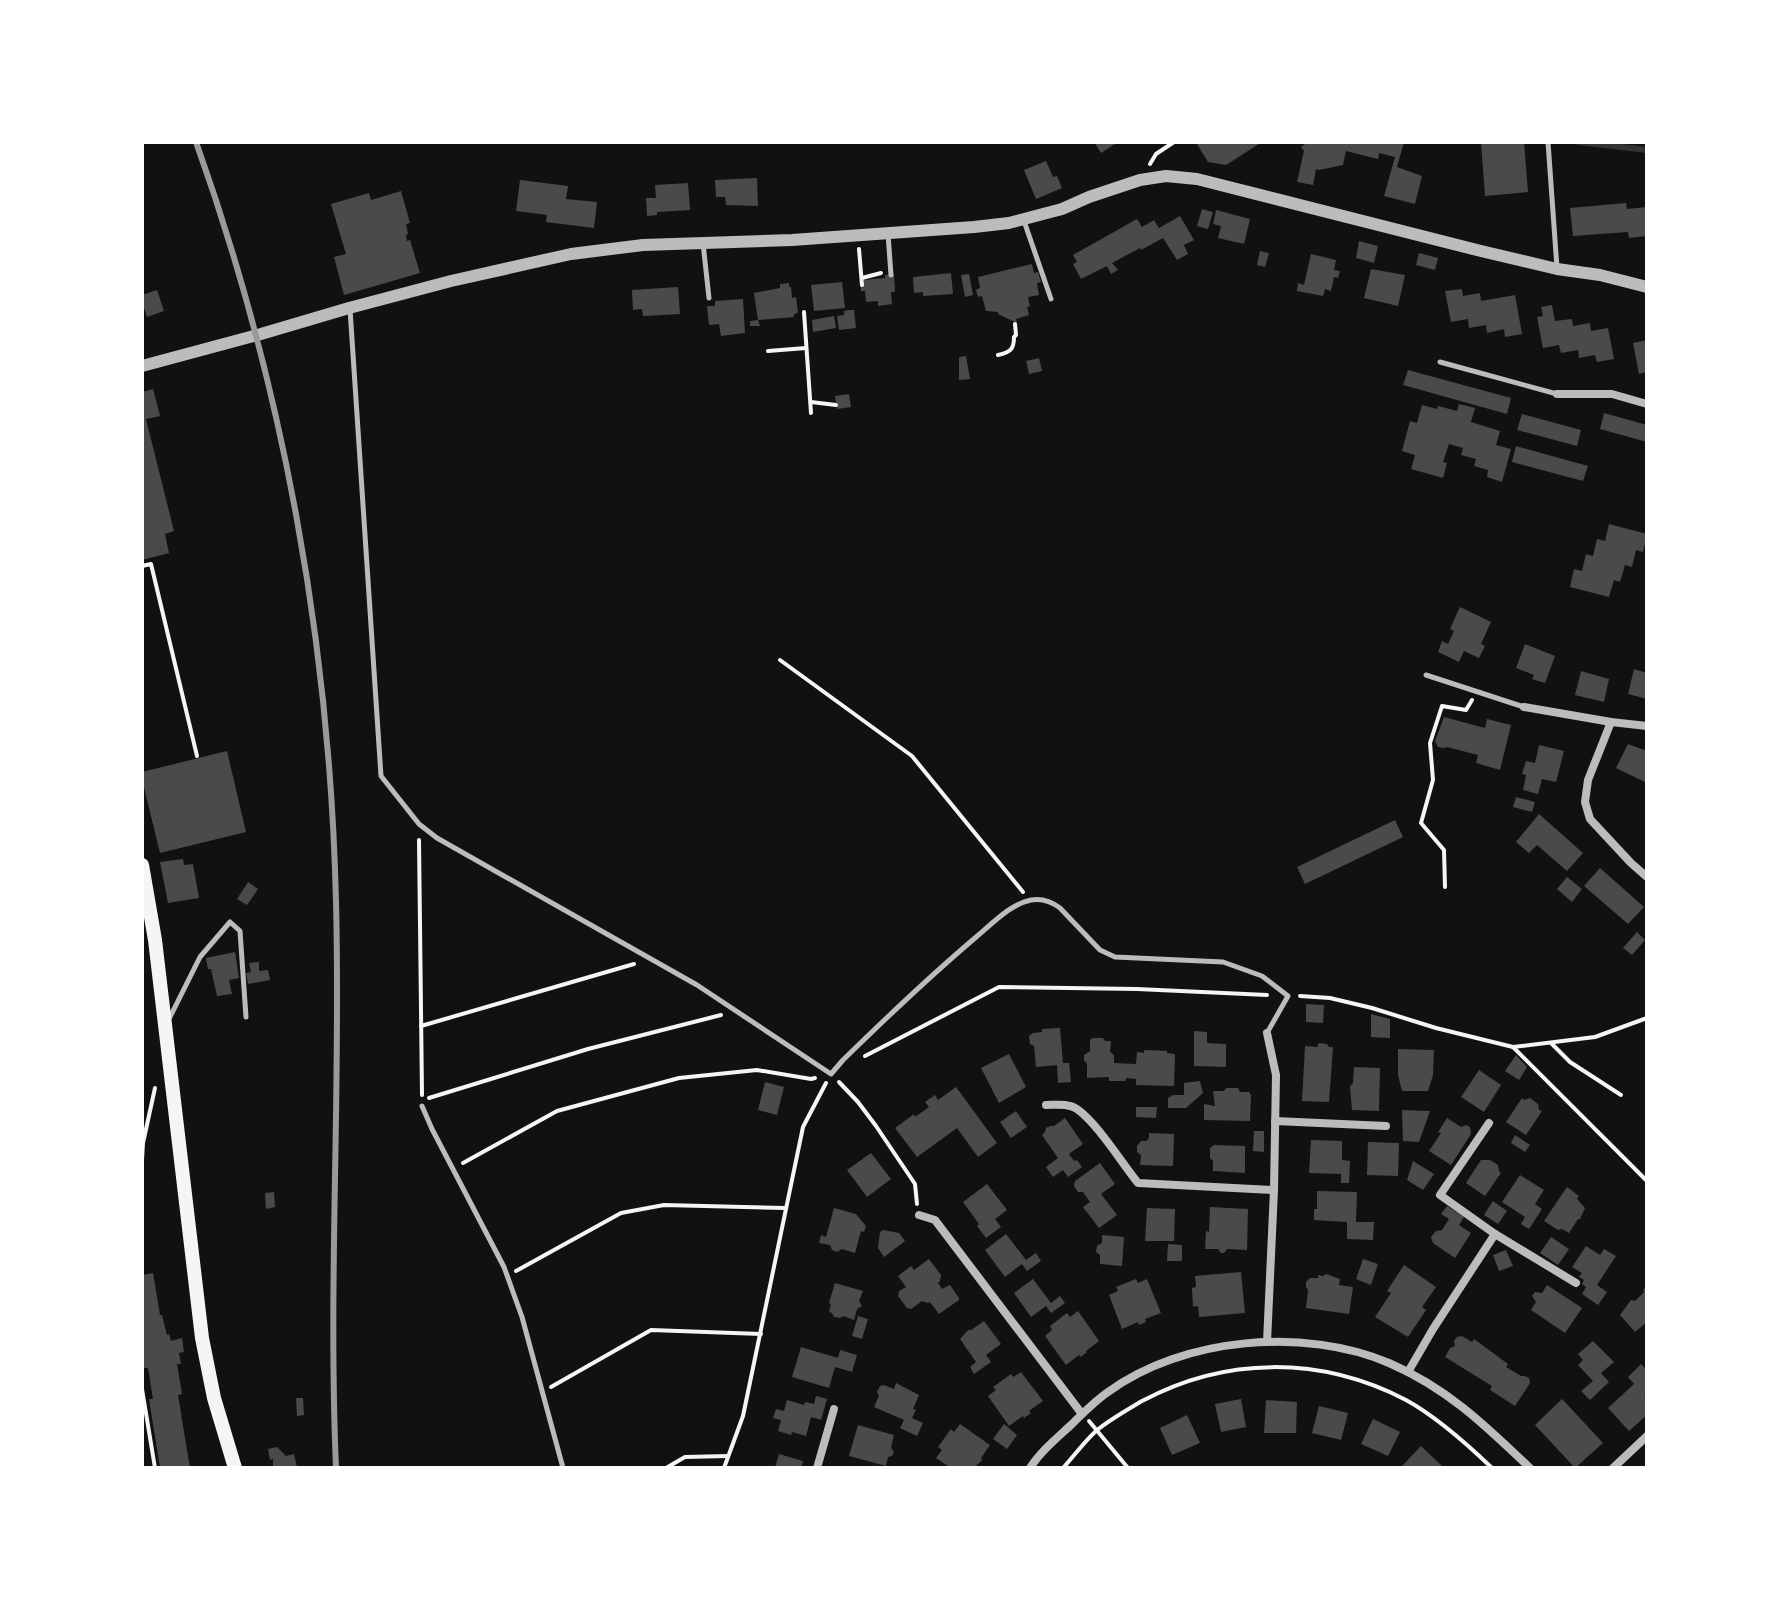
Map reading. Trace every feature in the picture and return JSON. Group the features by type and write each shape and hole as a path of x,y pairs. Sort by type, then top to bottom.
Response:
{"main road":[{"path":"142,865 155,940 202,1338 214,1398 235,1468"}],"street":[{"path":"142,366 349,308 571,254 643,245 792,240 974,227 1023,220 1140,180 1166,176 1197,179 1481,251 1647,287"},
{"path":"1557,394 1612,394 1647,404"},
{"path":"1524,707 1647,726"},
{"path":"1611,722 1588,780 1585,802 1590,819 1647,877"},
{"path":"1267,1033 1276,1075 1267,1342"},
{"path":"1046,1105 1075,1107 1096,1128 1138,1183 1274,1190"},
{"path":"1275,1121 1386,1126"},
{"path":"1489,1123 1440,1195 1495,1234 1576,1283"},
{"path":"919,1215 935,1220 1082,1414"},
{"path":"1408,1372 1495,1234"},
{"path":"1030,1468 1038,1455 1109,1391 1165,1362 1212,1348 1267,1342 1314,1344 1351,1350 1408,1372 1475,1416 1530,1468"},
{"path":"817,1468 834,1409"},
{"path":"1613,1468 1647,1436"}],"lane":[{"path":"1548,142 1557,269"},
{"path":"1023,220 1051,299"},
{"path":"888,233 891,275"},
{"path":"703,242 709,298"},
{"path":"349,308 381,776 419,824 437,838 697,985 831,1074 927,978 1008,911 1029,900 1053,903 1100,950 1115,957 1223,962 1262,976 1288,996 1267,1033"},
{"path":"1440,362 1557,394"},
{"path":"1426,675 1524,707"},
{"path":"165,1027 200,957 230,922 240,931 246,1017"},
{"path":"422,1106 507,1276 522,1317 563,1468"}],"path":[{"path":"1140,180 1156,154 1174,142"},
{"path":"858,235 862,285"},
{"path":"804,312 811,413"},
{"path":"998,355 1009,353 1014,347 1015,324"},
{"path":"768,351 806,348"},
{"path":"810,402 836,405"},
{"path":"142,566 151,564 154,573 197,756"},
{"path":"780,660 912,756 1029,900"},
{"path":"1445,887 1444,850 1421,823 1433,780 1430,743 1442,706 1466,710 1476,692"},
{"path":"419,824 422,1100 588,1049 735,1012"},
{"path":"421,1026 652,959"},
{"path":"858,1060 999,987 1137,989 1330,998 1513,1047 1595,1037 1647,1018"},
{"path":"1551,1043 1570,1062 1621,1095"},
{"path":"1513,1047 1647,1181"},
{"path":"453,1169 557,1111 679,1078 757,1070 811,1079 831,1074"},
{"path":"724,1468 743,1416 803,1127 831,1074"},
{"path":"831,1074 858,1102 915,1184 919,1215"},
{"path":"142,1160 156,1081"},
{"path":"507,1276 621,1213 664,1205 785,1208"},
{"path":"542,1392 651,1330 761,1334"},
{"path":"1063,1468 1097,1430 1159,1392 1195,1378 1231,1370 1273,1366 1321,1370 1367,1383 1408,1401 1447,1428 1492,1468"},
{"path":"142,1389 155,1468"},
{"path":"1082,1414 1128,1468"},
{"path":"666,1468 685,1457 728,1456"}],"building":[{"path":"1094,142 1118,142 1101,153"},
{"path":"1262,142 1226,165 1208,162 1197,144"},
{"path":"1308,142 1404,142 1397,167 1422,176 1415,204 1384,196 1395,157 1379,153 1378,159 1346,151 1343,165 1316,169 1313,185 1297,182 1304,151 1301,147"},
{"path":"1481,142 1524,142 1528,192 1485,196"},
{"path":"1046,161 1062,188 1036,199 1024,170"},
{"path":"757,178 758,206 726,205 725,197 716,197 715,180"},
{"path":"520,180 568,186 566,199 597,202 594,228 546,222 547,215 516,211"},
{"path":"688,183 690,210 657,212 657,215 647,216 646,198 656,198 655,185"},
{"path":"401,191 410,223 406,224 407,241 410,240 420,273 344,295 334,257 346,254 331,204 369,193 371,200"},
{"path":"1626,203 1627,209 1647,207 1647,236 1629,238 1628,232 1573,236 1570,208"},
{"path":"1202,209 1213,212 1208,229 1197,226"},
{"path":"1216,210 1250,219 1244,244 1218,238 1221,226 1213,224"},
{"path":"1180,216 1194,240 1184,245 1188,254 1177,260 1163,238 1112,263 1118,270 1111,274 1107,266 1081,279 1073,264 1077,262 1073,255 1137,219 1142,227 1154,220 1159,228"},
{"path":"1359,241 1378,246 1374,263 1356,258"},
{"path":"1260,251 1269,253 1265,267 1257,265"},
{"path":"1419,253 1438,258 1435,270 1416,265"},
{"path":"1311,254 1336,260 1334,270 1340,271 1338,278 1334,277 1331,291 1325,289 1323,296 1297,291 1298,283 1304,285"},
{"path":"1032,264 1041,282 1037,283 1039,295 1028,297 1029,315 1016,319 1017,323 998,312 986,311 982,296 978,297 976,290 980,288 978,277"},
{"path":"1371,269 1405,275 1398,306 1364,298"},
{"path":"951,273 953,294 923,296 923,292 914,293 913,277"},
{"path":"894,274 892,304 878,306 878,301 866,302 865,291 861,291 864,280"},
{"path":"969,274 973,295 965,297 961,275"},
{"path":"842,282 845,308 814,311 811,285"},
{"path":"789,283 792,298 796,297 798,313 794,317 758,320 754,293"},
{"path":"678,287 680,314 643,316 642,309 633,310 632,290"},
{"path":"1462,289 1463,296 1480,293 1481,301 1515,295 1522,334 1505,337 1504,329 1487,333 1486,325 1469,328 1468,319 1451,322 1445,291"},
{"path":"157,290 164,311 147,317 142,295"},
{"path":"743,299 745,333 721,336 719,324 709,325 707,306 715,306 715,301"},
{"path":"1552,305 1555,321 1572,319 1573,326 1590,323 1591,331 1608,328 1614,359 1597,362 1595,355 1579,358 1578,350 1561,353 1559,345 1543,348 1537,317 1543,316 1541,307"},
{"path":"854,310 856,328 839,330 837,316"},
{"path":"834,316 836,328 813,332 812,320"},
{"path":"758,320 760,326 750,326 750,321"},
{"path":"1647,340 1647,372 1639,374 1633,343"},
{"path":"966,356 970,379 959,380 959,357"},
{"path":"1039,358 1042,371 1029,374 1026,361"},
{"path":"1408,370 1511,398 1507,414 1403,385"},
{"path":"153,389 160,416 146,419 174,531 165,534 169,553 142,560 142,392"},
{"path":"849,394 851,407 837,409 835,396"},
{"path":"1459,404 1475,408 1471,422 1500,431 1496,445 1511,449 1502,482 1487,477 1488,470 1474,466 1476,459 1461,455 1463,448 1449,444 1443,462 1447,463 1443,478 1411,469 1415,455 1402,451 1410,421 1417,423 1422,405 1457,411"},
{"path":"1604,413 1647,425 1647,442 1600,429"},
{"path":"1522,414 1581,430 1577,446 1517,430"},
{"path":"1516,446 1588,466 1583,481 1512,462"},
{"path":"1609,524 1647,534 1643,552 1636,550 1632,567 1625,565 1620,582 1614,580 1609,597 1570,587 1574,569 1582,571 1586,554 1593,556 1597,539 1605,541"},
{"path":"1460,607 1491,622 1481,644 1485,646 1479,658 1464,651 1459,662 1438,652 1442,641 1448,644 1454,631 1450,629"},
{"path":"1525,644 1555,656 1545,683 1532,679 1534,675 1516,668"},
{"path":"1634,669 1647,673 1647,699 1628,694"},
{"path":"1581,671 1609,679 1604,702 1575,695"},
{"path":"1444,717 1485,728 1487,719 1511,725 1500,770 1476,763 1478,755 1438,747 1435,741"},
{"path":"1628,744 1647,751 1647,783 1616,768"},
{"path":"1539,745 1564,751 1556,782 1542,779 1538,794 1523,790 1526,775 1522,774 1526,761 1535,763"},
{"path":"227,751 246,832 160,853 142,772"},
{"path":"1516,797 1535,802 1532,812 1513,807"},
{"path":"1539,814 1583,853 1567,871 1537,845 1529,853 1516,842"},
{"path":"1395,820 1403,837 1305,884 1297,867"},
{"path":"183,859 184,865 193,864 199,898 168,903 160,862"},
{"path":"1600,868 1644,907 1628,924 1584,886"},
{"path":"1567,877 1582,889 1572,902 1557,889"},
{"path":"248,882 258,889 247,905 237,899"},
{"path":"1637,932 1645,940 1632,955 1623,948"},
{"path":"235,952 239,978 229,980 232,994 217,996 206,958"},
{"path":"259,962 259,971 268,970 270,980 248,984 246,973 251,972 249,963"},
{"path":"1306,1004 1324,1005 1323,1023 1306,1022"},
{"path":"1371,1014 1390,1019 1390,1038 1371,1037"},
{"path":"1060,1028 1063,1063 1069,1063 1071,1082 1058,1083 1057,1065 1036,1067 1034,1046 1030,1044 1029,1036 1033,1033"},
{"path":"1194,1031 1207,1032 1207,1043 1226,1044 1226,1067 1194,1066"},
{"path":"1090,1040 1111,1041 1110,1052 1114,1055 1114,1063 1136,1064 1137,1052 1144,1053 1144,1050 1175,1054 1174,1086 1136,1085 1136,1079 1126,1078 1126,1081 1109,1081 1109,1077 1087,1078 1084,1055 1090,1051"},
{"path":"1319,1043 1333,1047 1329,1102 1302,1101 1305,1046 1317,1047"},
{"path":"1398,1049 1434,1050 1433,1075 1428,1091 1402,1091 1398,1075"},
{"path":"1009,1054 1026,1087 999,1103 981,1068"},
{"path":"1516,1055 1527,1067 1519,1080 1505,1071"},
{"path":"1354,1067 1380,1068 1379,1111 1352,1110 1350,1086"},
{"path":"1479,1070 1501,1085 1484,1112 1461,1097"},
{"path":"1200,1081 1203,1093 1186,1108 1168,1108 1168,1098 1184,1095 1184,1083"},
{"path":"765,1082 784,1087 777,1115 758,1110"},
{"path":"956,1087 997,1143 978,1157 957,1128 917,1157 895,1128 929,1107 925,1102 935,1095 938,1100"},
{"path":"1226,1088 1249,1092 1250,1121 1204,1120 1204,1104 1215,1106 1213,1091 1224,1091"},
{"path":"1522,1098 1530,1098 1542,1111 1526,1135 1506,1122"},
{"path":"1136,1107 1157,1107 1156,1118 1136,1117"},
{"path":"1402,1110 1430,1111 1419,1142 1403,1141"},
{"path":"1016,1111 1027,1127 1011,1138 1000,1122"},
{"path":"1065,1118 1083,1144 1069,1154 1082,1167 1068,1177 1063,1170 1053,1177 1046,1167 1058,1158 1042,1135 1046,1128"},
{"path":"1447,1118 1461,1127 1470,1127 1471,1134 1451,1165 1429,1151"},
{"path":"1254,1131 1264,1131 1264,1152 1253,1151"},
{"path":"1149,1133 1174,1134 1173,1166 1140,1165 1141,1155 1137,1152 1137,1146 1149,1138"},
{"path":"1515,1135 1530,1145 1525,1152 1511,1143"},
{"path":"1311,1140 1342,1141 1342,1160 1350,1161 1349,1183 1341,1183 1341,1174 1309,1173"},
{"path":"1368,1142 1399,1143 1398,1176 1367,1175"},
{"path":"1214,1145 1245,1146 1245,1173 1213,1171 1210,1148"},
{"path":"871,1153 891,1179 867,1197 847,1170"},
{"path":"1481,1160 1490,1160 1498,1165 1501,1173 1485,1196 1466,1183"},
{"path":"1413,1161 1434,1174 1423,1190 1407,1180"},
{"path":"1100,1163 1115,1184 1101,1194 1117,1215 1099,1228 1083,1207 1090,1202 1074,1186 1075,1181"},
{"path":"1520,1175 1544,1190 1535,1204 1542,1209 1529,1229 1521,1224 1525,1217 1502,1202"},
{"path":"987,1184 1007,1210 995,1219 1001,1227 986,1238 963,1202"},
{"path":"1567,1187 1579,1196 1577,1199 1585,1208 1569,1233 1544,1221"},
{"path":"1317,1191 1357,1192 1356,1222 1374,1222 1373,1240 1347,1239 1347,1222 1314,1220"},
{"path":"274,1192 275,1207 266,1209 265,1193"},
{"path":"1493,1201 1507,1211 1498,1224 1484,1215"},
{"path":"1447,1206 1464,1217 1459,1225 1471,1233 1455,1258 1433,1243 1431,1237 1442,1230 1449,1219 1441,1214"},
{"path":"1210,1207 1248,1209 1247,1250 1227,1249 1221,1253 1218,1249 1205,1249"},
{"path":"834,1208 856,1214 866,1226 864,1232 861,1231 855,1253 842,1249 837,1252 830,1245 819,1243 821,1235 826,1237"},
{"path":"1147,1208 1175,1209 1174,1241 1145,1241"},
{"path":"883,1230 899,1233 905,1241 884,1257 878,1248"},
{"path":"1006,1234 1026,1260 1036,1253 1041,1261 1027,1271 1022,1264 1005,1277 985,1250"},
{"path":"1102,1235 1124,1237 1122,1266 1100,1264 1100,1255 1096,1252 1097,1246 1102,1243"},
{"path":"1551,1237 1569,1249 1558,1265 1540,1253"},
{"path":"1168,1244 1182,1245 1182,1261 1167,1261"},
{"path":"1586,1246 1600,1255 1604,1249 1616,1256 1597,1285 1607,1292 1598,1305 1582,1294 1586,1287 1579,1277 1582,1273 1572,1267"},
{"path":"1506,1250 1513,1266 1499,1271 1493,1255"},
{"path":"929,1259 941,1275 938,1283 942,1289 950,1285 959,1298 939,1314 930,1302 922,1301 911,1309 907,1308 898,1296 899,1291 906,1287 898,1276 911,1266 914,1270"},
{"path":"1363,1259 1378,1264 1371,1285 1356,1279"},
{"path":"1404,1265 1436,1287 1422,1307 1426,1310 1408,1337 1375,1317"},
{"path":"1241,1272 1245,1313 1199,1317 1198,1306 1193,1307 1195,1276"},
{"path":"153,1273 160,1315 167,1335 171,1341 182,1338 184,1352 179,1353 181,1364 177,1364 182,1394 178,1395 190,1468 160,1468 149,1399 153,1399 148,1368 144,1368 142,1357 142,1275"},
{"path":"1326,1274 1340,1279 1339,1285 1353,1287 1349,1314 1306,1308 1306,1282"},
{"path":"1033,1279 1051,1303 1060,1296 1065,1303 1051,1313 1046,1306 1031,1317 1014,1293"},
{"path":"1136,1279 1138,1283 1147,1279 1161,1313 1139,1325 1138,1322 1122,1329 1109,1295 1118,1291 1116,1287"},
{"path":"835,1283 863,1291 859,1301 862,1306 857,1309 854,1320 834,1317 829,1312"},
{"path":"1547,1285 1582,1308 1565,1333 1531,1310 1536,1302 1532,1296 1535,1292 1542,1293"},
{"path":"1647,1286 1647,1322 1635,1332 1620,1315"},
{"path":"1078,1311 1099,1341 1066,1365 1045,1336 1052,1330 1050,1326 1067,1313 1070,1317"},
{"path":"858,1316 868,1319 862,1339 852,1336"},
{"path":"984,1321 1001,1344 986,1355 991,1362 974,1374 970,1367 976,1362 960,1339"},
{"path":"1462,1336 1472,1342 1474,1339 1508,1364 1506,1367 1529,1378 1530,1383 1515,1406 1490,1390 1492,1386 1445,1357 1455,1346 1457,1337"},
{"path":"1593,1341 1614,1362 1601,1373 1609,1382 1590,1400 1581,1391 1593,1381 1578,1365 1583,1360 1578,1354"},
{"path":"801,1347 838,1358 840,1350 857,1355 852,1372 835,1367 829,1388 792,1377"},
{"path":"1641,1364 1647,1370 1647,1393 1644,1395 1647,1398 1647,1415 1629,1431 1608,1408 1634,1384 1628,1377"},
{"path":"1021,1372 1043,1401 1029,1411 1031,1413 1009,1426 988,1396 996,1390 993,1387 1011,1374 1013,1377"},
{"path":"896,1383 919,1395 912,1418 923,1423 917,1436 900,1428 904,1420 874,1407 880,1386 894,1389"},
{"path":"816,1396 827,1399 821,1420 811,1417 806,1436 778,1431 781,1420 773,1418 776,1409 784,1411 787,1400 804,1405 805,1402 814,1404"},
{"path":"296,1398 303,1398 304,1415 297,1416"},
{"path":"1241,1399 1246,1427 1221,1432 1215,1404"},
{"path":"1562,1399 1603,1443 1575,1468 1535,1425"},
{"path":"1266,1400 1297,1402 1296,1433 1264,1433"},
{"path":"1319,1406 1348,1413 1341,1440 1312,1433"},
{"path":"1187,1415 1200,1443 1172,1455 1160,1428"},
{"path":"1373,1419 1400,1432 1388,1456 1361,1444"},
{"path":"960,1424 990,1445 974,1468 951,1468 936,1458 942,1450 938,1447 951,1429 954,1432"},
{"path":"1004,1424 1017,1435 1007,1449 993,1439"},
{"path":"858,1425 894,1435 891,1448 894,1452 888,1457 886,1466 849,1456"},
{"path":"1421,1446 1442,1466 1441,1468 1402,1466"},
{"path":"277,1447 286,1456 294,1454 297,1468 273,1468 268,1449"},
{"path":"779,1454 803,1461 801,1468 775,1468"}],"waterway":[{"path":"1579,142 1647,150"}],"railway":[{"path":"196,142 227,234 277,421 312,612 324,709 336,902 333,1326 336,1468"}]}
